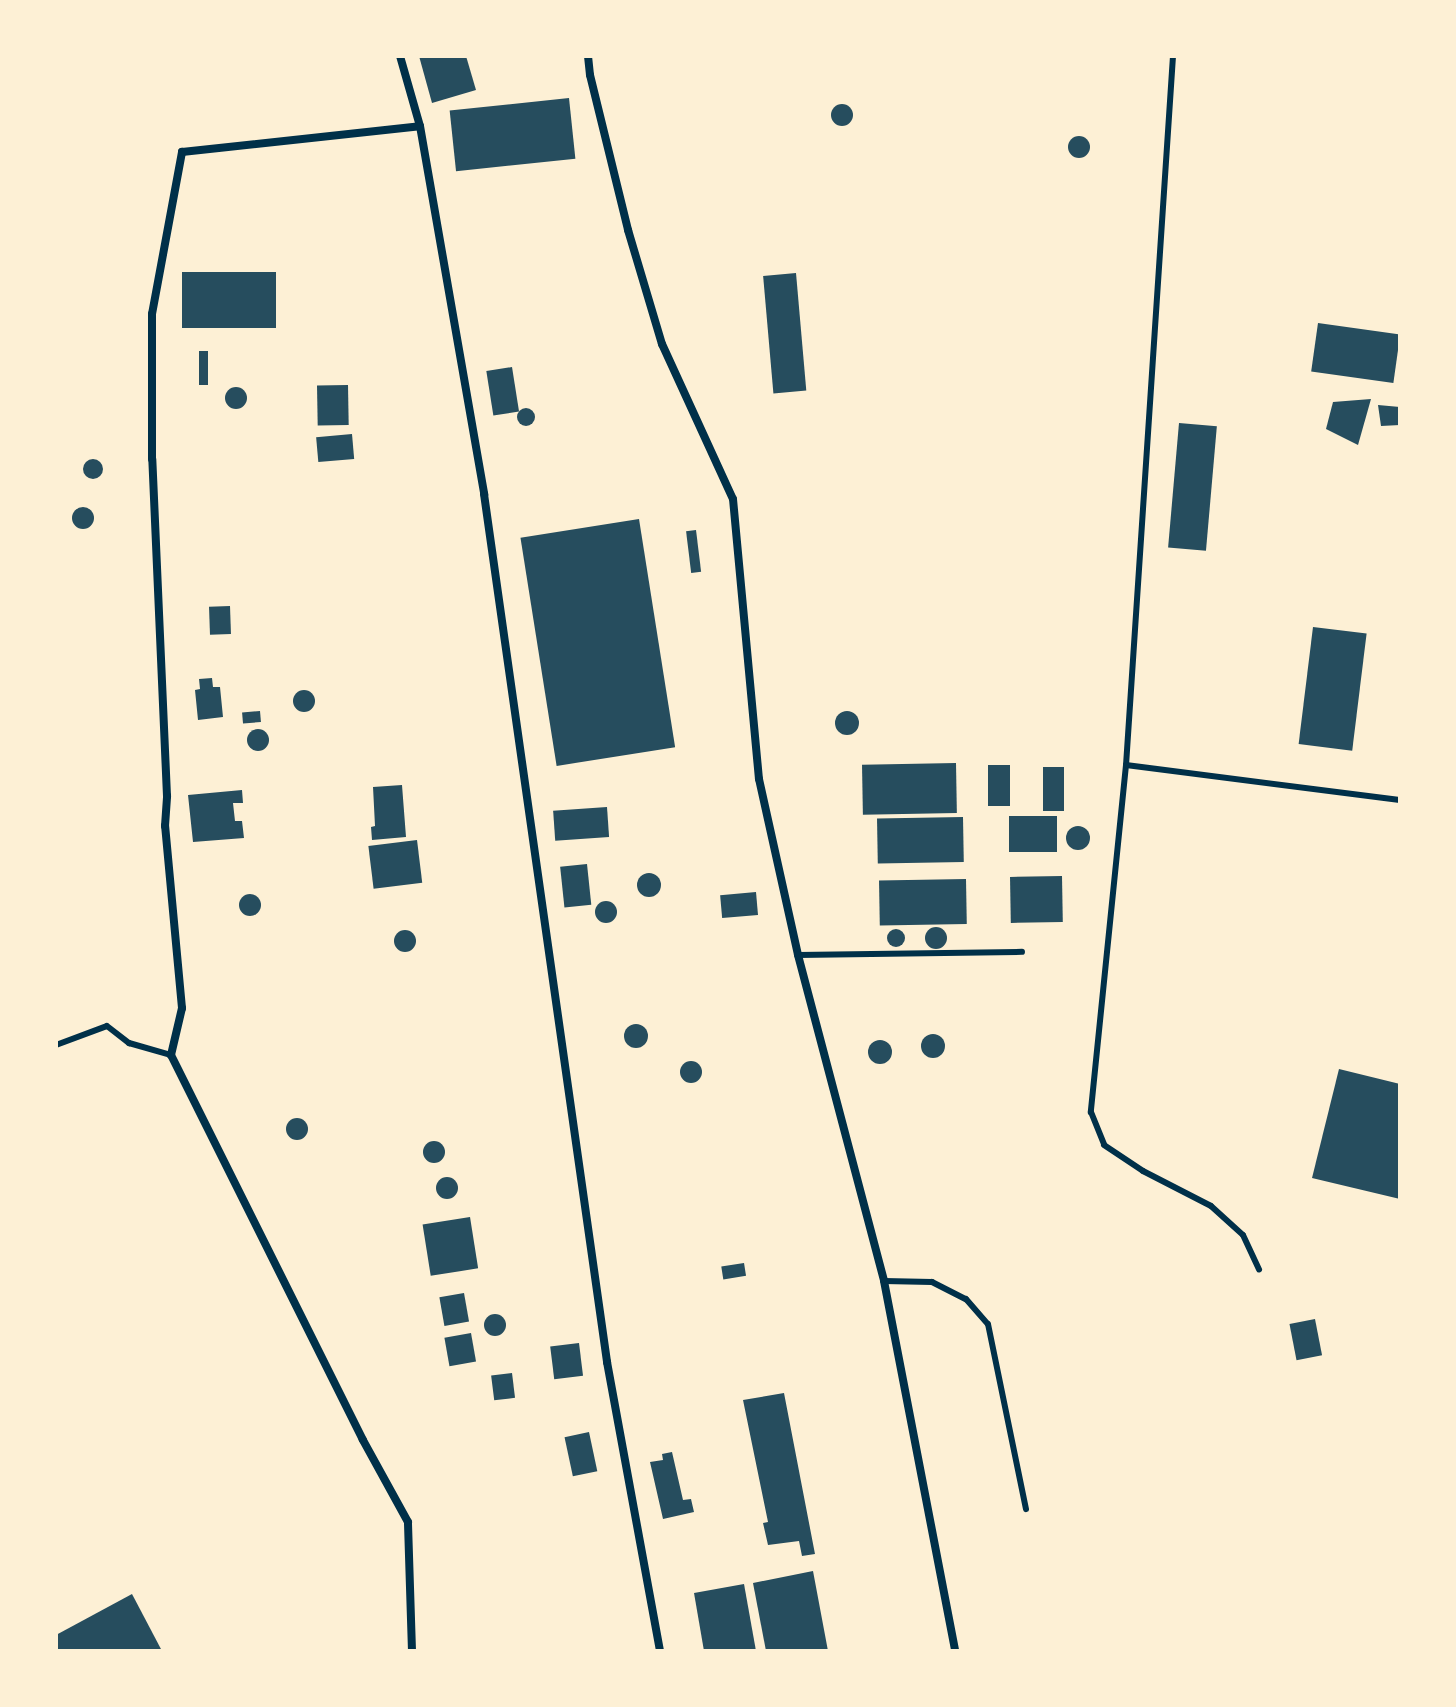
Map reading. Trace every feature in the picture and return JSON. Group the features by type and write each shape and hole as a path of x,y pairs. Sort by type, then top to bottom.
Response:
{"street":[{"path":"400,56 420,126 484,494 607,1362 660,1651"},
{"path":"588,56 628,230 662,344 733,499 759,779 798,955 884,1281 955,1651"},
{"path":"412,1651 408,1522 363,1440 171,1055 182,1008 165,826 167,796 152,459 152,314 182,152 420,126"}],"lane":[{"path":"1173,56 1126,765 1091,1112 1104,1145 1143,1171 1211,1206 1243,1235 1259,1269"},
{"path":"1126,765 1400,800"},
{"path":"798,955 1022,952"},
{"path":"56,1045 107,1026 129,1043 171,1055"},
{"path":"884,1281 932,1282 966,1299 988,1324 1026,1509"}],"building":[{"path":"419,56 466,56 476,90 432,103"},
{"path":"569,98 575,159 456,171 450,111"},
{"path":"842,104 850,107 853,115 850,123 842,126 834,123 831,115 834,107"},
{"path":"1079,136 1087,139 1090,147 1087,155 1079,158 1071,155 1068,147 1071,139"},
{"path":"182,272 276,272 276,328 182,328"},
{"path":"796,273 806,391 773,393 763,276"},
{"path":"1318,323 1400,335 1393,383 1311,372"},
{"path":"199,351 208,351 208,385 199,385"},
{"path":"512,367 519,411 493,416 486,371"},
{"path":"348,385 349,425 318,426 317,386"},
{"path":"236,387 244,390 247,398 244,406 236,409 228,406 225,398 228,390"},
{"path":"1371,399 1358,445 1326,429 1333,402"},
{"path":"1378,405 1400,407 1400,425 1381,426"},
{"path":"526,408 535,417 526,426 517,417"},
{"path":"1179,423 1217,426 1206,551 1168,548"},
{"path":"352,434 354,459 318,462 316,437"},
{"path":"89,459 97,459 103,469 97,479 89,479 83,473 83,465"},
{"path":"83,507 91,510 94,518 91,526 83,529 75,526 72,518 75,510"},
{"path":"639,519 675,747 557,766 520,538"},
{"path":"696,530 701,572 691,573 686,531"},
{"path":"230,606 231,634 210,635 209,607"},
{"path":"1313,627 1367,634 1352,751 1299,744"},
{"path":"212,678 213,687 220,687 223,717 198,720 195,690 200,689 199,679"},
{"path":"304,690 312,693 315,701 312,709 304,712 296,709 293,701 296,693"},
{"path":"260,711 261,722 243,724 242,713"},
{"path":"847,711 855,715 859,723 855,731 847,735 839,731 835,723 839,715"},
{"path":"258,729 266,732 269,740 266,748 258,751 250,748 247,740 250,732"},
{"path":"956,763 957,813 863,815 862,765"},
{"path":"988,765 1010,765 1010,806 988,806"},
{"path":"1043,767 1064,767 1064,811 1043,811"},
{"path":"402,785 406,837 372,840 371,827 375,826 373,787"},
{"path":"242,790 243,803 233,803 235,821 242,821 244,838 193,842 188,795"},
{"path":"607,807 609,837 555,841 553,811"},
{"path":"1009,816 1057,816 1057,852 1009,852"},
{"path":"963,817 964,862 878,863 877,819"},
{"path":"1078,826 1086,830 1090,838 1086,846 1078,850 1070,846 1066,838 1070,830"},
{"path":"417,840 422,883 374,889 368,846"},
{"path":"587,864 591,905 564,908 560,867"},
{"path":"649,873 657,877 661,885 657,893 649,897 641,893 637,885 641,877"},
{"path":"1062,876 1063,922 1011,923 1010,877"},
{"path":"966,879 967,924 880,926 879,881"},
{"path":"756,892 758,915 722,918 720,895"},
{"path":"250,894 258,897 261,905 258,913 250,916 242,913 239,905 242,897"},
{"path":"606,901 614,904 617,912 614,920 606,923 598,920 595,912 598,904"},
{"path":"936,927 944,930 947,938 944,946 936,949 928,946 925,938 928,930"},
{"path":"896,929 905,938 896,947 887,938"},
{"path":"405,930 413,933 416,941 413,949 405,952 397,949 394,941 397,933"},
{"path":"636,1024 644,1028 648,1036 644,1044 636,1048 628,1044 624,1036 628,1028"},
{"path":"933,1034 941,1038 945,1046 941,1054 933,1058 925,1054 921,1046 925,1038"},
{"path":"880,1040 888,1044 892,1052 888,1060 880,1064 872,1060 868,1052 872,1044"},
{"path":"691,1061 699,1064 702,1072 699,1080 691,1083 683,1080 680,1072 683,1064"},
{"path":"1339,1069 1400,1084 1400,1199 1312,1178"},
{"path":"297,1118 305,1121 308,1129 305,1137 297,1140 289,1137 286,1129 289,1121"},
{"path":"434,1141 442,1144 445,1152 442,1160 434,1163 426,1160 423,1152 426,1144"},
{"path":"447,1177 455,1180 458,1188 455,1196 447,1199 439,1196 436,1188 439,1180"},
{"path":"470,1217 478,1268 431,1276 423,1225"},
{"path":"744,1263 746,1276 723,1279 721,1267"},
{"path":"464,1293 469,1322 444,1326 439,1297"},
{"path":"495,1314 503,1317 506,1325 503,1333 495,1336 487,1333 484,1325 487,1317"},
{"path":"1315,1319 1322,1355 1297,1360 1289,1324"},
{"path":"471,1333 476,1362 449,1366 444,1338"},
{"path":"579,1343 583,1376 554,1379 550,1347"},
{"path":"512,1373 515,1398 494,1400 491,1376"},
{"path":"784,1393 815,1554 802,1556 799,1541 768,1545 763,1523 768,1522 743,1400"},
{"path":"589,1432 597,1471 573,1476 565,1437"},
{"path":"672,1452 683,1500 691,1499 694,1512 663,1519 650,1462 663,1460 662,1454"},
{"path":"813,1571 828,1651 766,1651 753,1583"},
{"path":"744,1584 756,1651 704,1651 694,1593"},
{"path":"132,1594 162,1651 56,1651 56,1635"}]}
